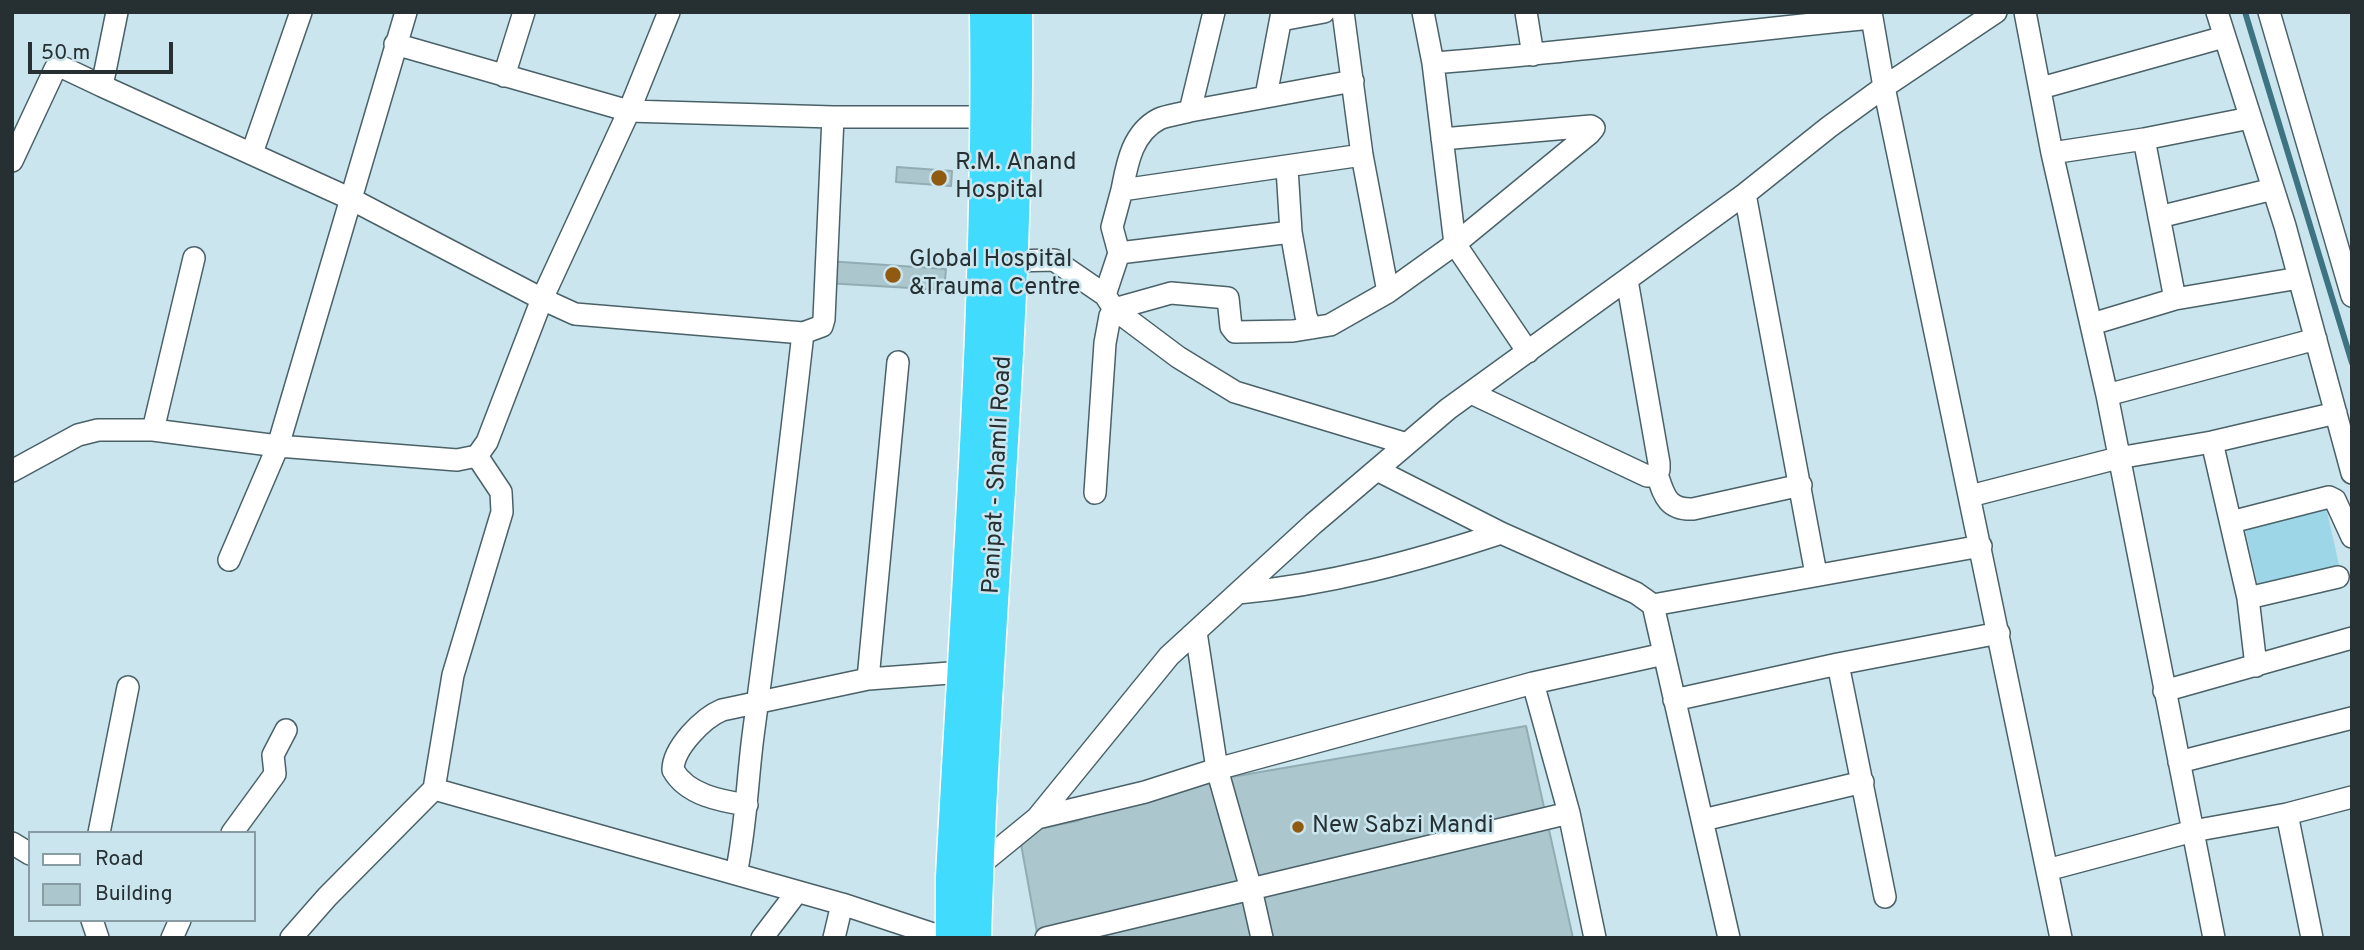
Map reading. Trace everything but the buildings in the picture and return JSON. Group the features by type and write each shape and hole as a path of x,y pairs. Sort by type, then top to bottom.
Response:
{"highway":[{"name":"Panipat - Shamli Road","path":"975,671 1004,411 1010,261 1002,117 986,12"},
{"name":"Panipat - Shamli Road","path":"952,938 965,872 975,671 979,411 1002,117 1016,12"},
{"name":"Panipat - Shamli Road","path":"965,872 975,938"}],"street":[{"path":"102,86 117,12"},
{"path":"252,153 301,12"},
{"path":"229,560 278,446 406,12"},
{"path":"504,76 524,12"},
{"path":"12,471 88,431 153,430 278,446 457,460 477,456 487,442 542,299 629,111 668,12"},
{"path":"1191,111 1214,12"},
{"path":"1266,96 1282,16 1324,12"},
{"path":"1343,12 1362,155 1388,292"},
{"path":"1423,12 1433,63 1455,244 1528,352"},
{"path":"1527,12 1533,55"},
{"path":"965,872 1037,818 1169,656 1408,444 1471,393 1745,194 1829,127 1996,12"},
{"path":"2025,12 2052,153 2108,395 2118,458 2214,938"},
{"path":"2217,12 2273,189 2352,473"},
{"path":"2269,12 2352,296"},
{"path":"1433,63 1533,55 1734,21 1872,15 1884,87 2061,938"},
{"path":"2041,88 2224,37"},
{"path":"395,44 629,111 833,117 1002,117"},
{"path":"12,161 55,69 64,68 351,199 575,314 803,333 823,324 833,117"},
{"path":"1095,493 1105,342 1119,253 1112,227 1134,144 1152,123 1160,118 1353,80"},
{"path":"2052,153 2144,139 2250,118"},
{"path":"1110,302 1171,293 1227,298 1230,302 1231,327 1235,332 1330,325 1388,292 1455,244 1594,128 1569,126 1442,139"},
{"path":"2144,139 2175,299"},
{"path":"1122,190 1362,155"},
{"path":"1287,168 1291,232 1306,316 1311,328"},
{"path":"2159,216 2273,189"},
{"path":"1745,194 1816,574"},
{"path":"1119,253 1291,232"},
{"path":"153,430 194,258"},
{"path":"1010,261 1054,260 1178,358 1235,392 1408,444"},
{"path":"2092,324 2175,299 2299,278"},
{"path":"1627,280 1659,463 1657,474 1664,495 1672,505 1680,510 1693,509 1801,485"},
{"path":"736,874 744,838 803,333"},
{"path":"2108,395 2316,339"},
{"path":"868,679 898,362"},
{"path":"1471,393 1647,476 1657,474"},
{"path":"1970,496 2118,458 2212,442 2336,413"},
{"path":"2212,442 2248,598 2256,666"},
{"path":"291,938 327,897 434,789 453,675 502,512 501,492 477,456"},
{"path":"1377,470 1501,533 1636,593 1653,605 1729,938"},
{"path":"2231,522 2329,497 2334,500 2352,537"},
{"path":"1238,593 1278,590 1368,571 1435,555 1501,533"},
{"path":"1653,605 1981,545"},
{"path":"2248,598 2339,577"},
{"path":"1196,632 1217,769 1262,938"},
{"path":"1674,700 1838,664 1999,633"},
{"path":"2164,691 2352,638"},
{"path":"1037,818 1145,792 1217,769 1533,683 1664,654"},
{"path":"1838,664 1885,897"},
{"path":"747,805 727,802 687,787 676,776 673,765 677,754 696,728 710,715 722,710 868,679 975,671"},
{"path":"1533,683 1570,813 1595,938"},
{"path":"99,831 128,687"},
{"path":"2179,762 2352,718"},
{"path":"233,831 275,774 273,755 286,730"},
{"path":"1703,820 1863,782"},
{"path":"434,789 842,904 946,938"},
{"path":"2047,870 2193,831 2287,814 2352,797"},
{"path":"1046,938 1570,813"},
{"path":"2287,814 2312,938"},
{"path":"12,843 28,853"},
{"path":"762,938 797,892"},
{"path":"834,938 842,904"},
{"path":"172,938 179,922"}],"shaded area":[{"path":"2326,507 2340,569 2258,587 2244,525"}],"waterway":[{"path":"2245,12 2352,363"}],"place":[{"name":"R.M. Anand Hospital","path":"939,178"},
{"name":"Global Hospital &Trauma Centre","path":"893,275"},
{"name":"New Sabzi Mandi","path":"1298,827"}]}
